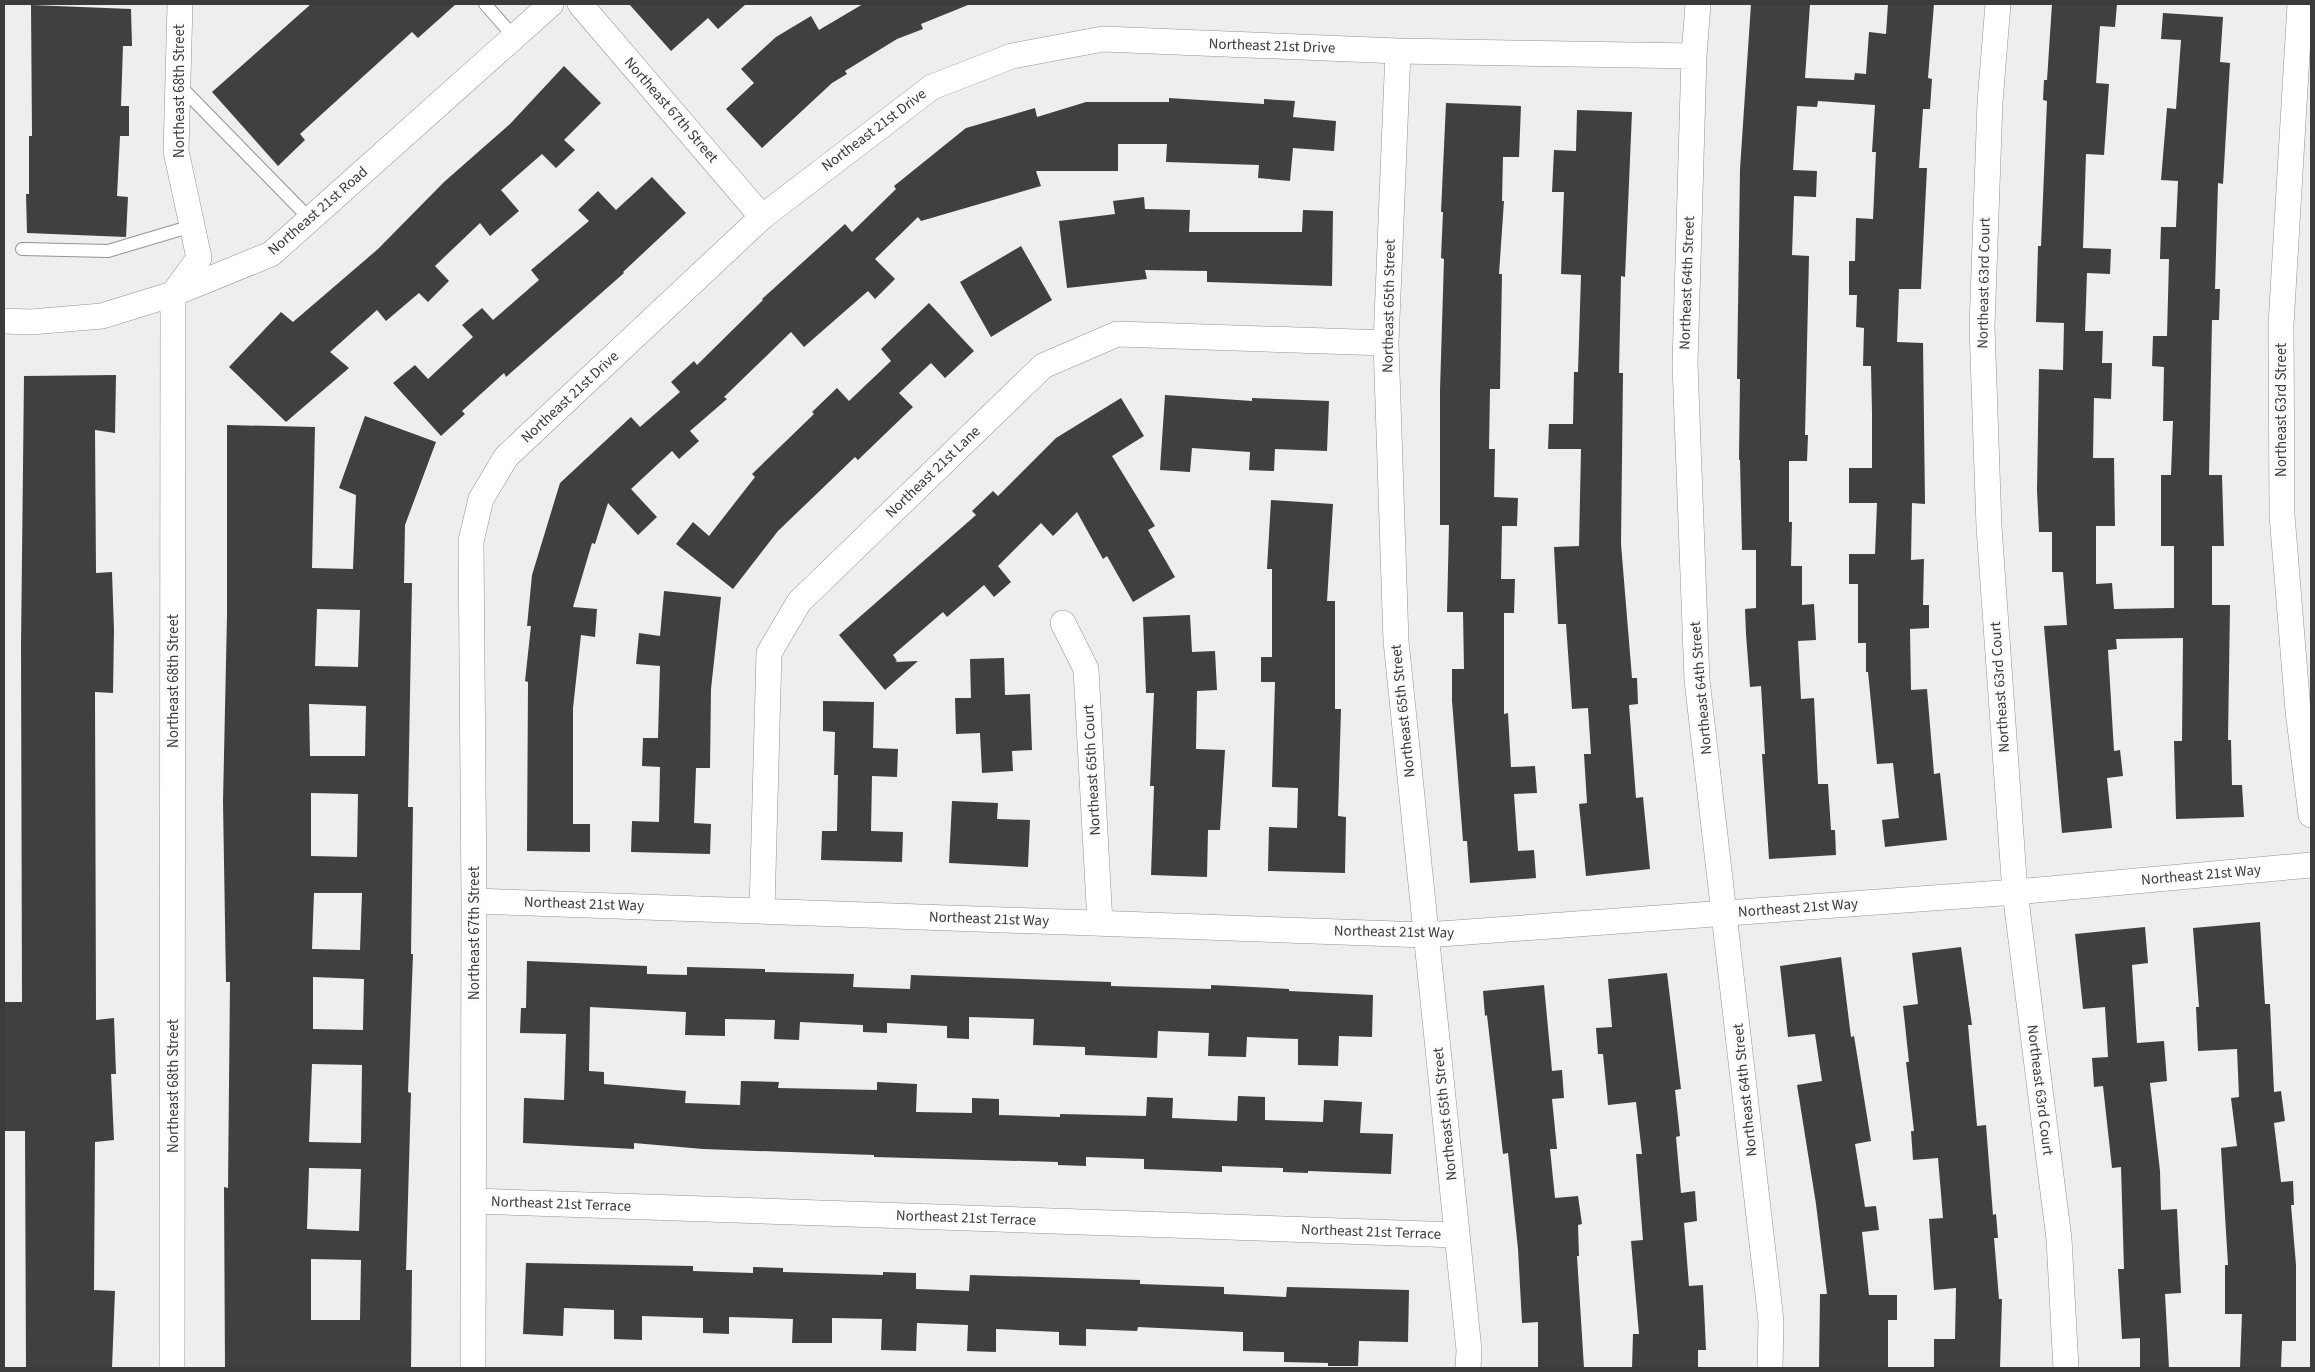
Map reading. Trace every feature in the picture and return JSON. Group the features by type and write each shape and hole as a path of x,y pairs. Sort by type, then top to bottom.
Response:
{"street":[{"name":"Northeast 68th Street","path":"172,1368 174,294 199,258 176,152 180,4"},
{"name":"Northeast 21st Road","path":"4,321 31,322 102,316 174,294 271,254 552,4"},
{"name":"Northeast 67th Street","path":"580,4 762,216"},
{"name":"Northeast 64th Street","path":"1698,4 1694,56 1685,364 1697,680 1726,914 1771,1321 1770,1368"},
{"name":"Northeast 63rd Court","path":"1998,4 1990,102 1982,326 1989,527 2015,892 2059,1239 2066,1368"},
{"name":"Northeast 63rd Street","path":"2300,4 2281,326 2282,514 2298,711 2311,815"},
{"name":"Northeast 21st Drive","path":"481,499 506,457 762,216 932,87 1012,56 1102,39 1398,51 1694,56"},
{"name":"Northeast 65th Street","path":"1398,51 1386,343 1396,641 1469,1350 1468,1368"},
{"name":"Northeast 21st Lane","path":"762,910 770,653 799,602 1044,366 1117,334 1386,343"},
{"name":"Northeast 67th Street","path":"474,1368 474,901 470,541 481,499"},
{"name":"Northeast 65th Court","path":"1063,623 1086,669 1100,923"},
{"name":"Northeast 21st Way","path":"474,901 1426,935 2015,892 2311,865"},
{"name":"Northeast 21st Terrace","path":"474,1200 1457,1235"}],"lane":[{"path":"485,4 514,37"},
{"path":"178,83 310,219"},
{"path":"22,249 108,251 192,226"}],"building":[{"path":"311,4 456,4 418,38 412,32 300,134 305,140 278,166 212,92"},
{"path":"629,4 746,4 718,29 708,18 671,51"},
{"path":"863,4 968,5 921,24 923,29 897,39 845,71 847,74 832,83 762,148 726,109 754,83 741,69 776,37 811,16 819,30"},
{"path":"1751,4 1810,4 1805,78 1854,80 1855,73 1866,74 1869,32 1886,34 1888,4 1934,4 1928,78 1932,79 1930,109 1923,109 1919,168 1927,168 1921,289 1899,289 1897,342 1923,343 1925,504 1912,503 1911,560 1924,559 1923,605 1929,605 1929,628 1910,629 1911,690 1927,689 1934,774 1940,773 1947,840 1885,847 1882,820 1899,818 1893,763 1877,764 1868,672 1866,672 1866,643 1858,643 1858,584 1849,584 1849,554 1875,554 1877,503 1849,503 1849,468 1872,468 1872,413 1871,366 1863,366 1864,328 1856,327 1857,295 1849,295 1849,261 1855,261 1856,218 1873,219 1876,152 1872,152 1875,105 1818,101 1817,107 1797,106 1793,170 1817,171 1816,197 1794,196 1792,255 1809,256 1805,435 1808,435 1807,461 1789,461 1789,522 1792,522 1791,566 1802,566 1802,605 1814,604 1816,640 1798,641 1801,699 1814,698 1818,784 1828,784 1831,830 1835,830 1836,855 1769,859 1762,754 1765,754 1761,686 1750,687 1746,634 1745,609 1756,608 1756,550 1742,550 1739,460 1740,379 1737,379 1740,169"},
{"path":"2052,4 2117,4 2115,27 2100,26 2096,83 2109,84 2104,155 2086,154 2083,248 2111,249 2110,274 2087,273 2085,331 2103,331 2102,363 2112,363 2111,399 2094,398 2093,458 2114,458 2115,526 2096,526 2096,584 2112,583 2114,609 2174,608 2174,546 2161,546 2161,475 2171,475 2173,421 2163,421 2164,367 2152,366 2153,336 2167,336 2169,259 2160,259 2161,227 2176,227 2178,181 2161,180 2167,108 2176,109 2181,40 2161,39 2163,13 2223,17 2220,62 2230,63 2223,184 2218,183 2215,289 2220,289 2219,320 2212,320 2209,475 2222,475 2224,546 2212,546 2212,605 2230,605 2228,740 2231,740 2232,785 2242,785 2244,817 2176,819 2174,741 2182,741 2183,638 2116,639 2117,649 2108,650 2114,751 2120,750 2123,776 2107,778 2112,828 2062,833 2044,626 2067,625 2063,572 2052,572 2052,532 2039,532 2037,490 2039,369 2063,370 2064,323 2036,322 2038,246 2041,246 2047,101 2043,100 2044,80 2047,80"},
{"path":"31,5 131,9 132,46 123,46 121,106 129,106 129,136 120,136 117,196 128,197 126,237 27,233 26,194 29,194 29,136 32,136"},
{"path":"564,66 601,103 564,140 575,150 556,168 542,154 501,190 519,211 490,236 480,223 435,266 449,281 428,302 419,293 386,321 377,310 330,352 349,368 286,422 229,367 281,312 293,322 378,249 444,182 510,124"},
{"path":"1169,98 1264,104 1264,99 1295,101 1293,117 1336,121 1334,151 1293,148 1290,181 1258,178 1259,165 1166,162 1167,144 1118,144 1118,171 1036,171 1041,186 921,221 918,217 875,259 895,279 875,299 868,291 804,347 791,332 724,397 727,399 690,431 699,441 679,459 672,451 631,489 657,517 638,535 608,503 595,544 592,543 573,607 597,609 595,637 581,635 573,708 573,824 590,824 590,852 527,851 528,682 525,681 531,626 527,626 532,575 560,483 631,417 640,427 680,392 671,382 694,361 697,365 762,299 845,224 852,232 896,189 894,186 966,128 1035,108 1037,117 1086,102 1169,102"},
{"path":"1446,103 1521,106 1519,157 1503,157 1502,201 1504,201 1499,274 1502,274 1500,389 1490,389 1489,449 1495,449 1494,497 1518,498 1517,526 1502,526 1501,579 1515,579 1514,613 1504,613 1504,714 1508,713 1511,767 1535,766 1537,793 1514,794 1518,851 1534,850 1536,878 1470,883 1467,841 1463,841 1452,701 1452,669 1464,669 1463,612 1447,612 1449,525 1440,525 1440,390 1444,259 1441,258 1443,212 1441,212"},
{"path":"1577,110 1632,112 1625,277 1621,276 1619,373 1623,373 1621,544 1632,678 1637,678 1638,704 1629,705 1636,798 1643,797 1650,869 1586,876 1579,804 1587,803 1584,754 1591,754 1588,708 1572,709 1566,624 1558,624 1554,547 1579,546 1581,449 1548,449 1549,424 1573,424 1574,372 1578,372 1581,275 1561,274 1564,192 1552,192 1554,150 1576,151"},
{"path":"652,177 686,213 624,273 506,377 504,373 462,411 465,414 441,436 393,383 415,365 428,379 473,337 462,325 482,308 493,320 539,280 531,270 589,221 578,210 598,191 616,210"},
{"path":"1144,197 1145,209 1190,210 1189,232 1302,232 1303,210 1333,211 1332,286 1207,282 1207,271 1145,270 1147,279 1067,288 1059,221 1115,214 1113,201"},
{"path":"1021,246 1052,300 991,337 960,282"},
{"path":"929,303 974,351 945,378 931,363 899,393 913,407 858,460 855,457 778,531 733,589 676,544 693,522 709,536 755,477 752,474 814,414 812,412 837,388 849,401 891,361 881,349"},
{"path":"116,375 115,433 95,430 96,573 112,572 114,630 113,693 95,692 96,1020 114,1018 116,1074 111,1074 114,1140 95,1142 94,1290 115,1291 112,1368 26,1368 25,1131 4,1131 4,1002 22,1002 21,647 24,376"},
{"path":"1165,395 1252,401 1252,398 1329,401 1327,451 1275,449 1274,471 1249,470 1250,452 1192,448 1190,472 1160,470"},
{"path":"1121,398 1144,436 1112,456 1155,526 1148,530 1175,577 1133,602 1107,556 1103,559 1077,512 1053,536 1041,523 998,566 1011,582 994,597 984,585 947,617 943,612 893,655 897,661 895,662 918,661 885,690 839,635 976,515 972,511 993,491 998,496 1056,438"},
{"path":"365,416 436,442 405,525 404,583 412,583 408,807 413,807 411,954 413,954 408,1092 411,1093 406,1270 412,1270 411,1368 225,1368 224,1187 228,1188 230,982 226,982 223,802 227,615 227,425 315,427 312,568 353,569 356,495 339,488","holes":["317,609 360,610 358,667 315,666","309,704 366,706 365,756 310,756","311,793 358,794 357,857 311,856","314,893 362,893 360,950 312,949","313,977 364,979 363,1030 313,1029","312,1064 362,1065 361,1143 309,1142","309,1168 361,1169 359,1231 307,1229","311,1259 361,1260 360,1320 311,1320"]},
{"path":"1271,500 1333,504 1327,601 1335,601 1335,709 1341,709 1338,816 1346,817 1345,873 1268,871 1269,827 1297,828 1298,788 1272,787 1275,682 1261,682 1261,657 1272,657 1272,569 1267,569"},
{"path":"664,591 721,597 711,689 710,768 696,768 694,823 711,824 710,854 631,852 632,821 659,822 660,767 642,766 643,738 658,738 660,666 636,664 639,633 660,636"},
{"path":"1190,615 1192,652 1215,651 1217,690 1197,691 1196,749 1225,750 1220,830 1208,830 1207,877 1151,875 1154,786 1150,786 1154,693 1146,693 1143,617"},
{"path":"1004,658 1005,695 1030,694 1032,750 1012,751 1013,771 982,773 980,733 956,734 955,698 971,698 970,659"},
{"path":"823,701 874,702 873,748 898,749 897,777 872,776 871,831 903,832 902,862 821,860 822,831 837,831 838,775 834,775 835,732 823,731"},
{"path":"952,801 998,803 997,819 1030,820 1028,867 949,863"},
{"path":"2260,922 2265,1004 2270,1004 2274,1092 2281,1091 2285,1121 2274,1123 2281,1182 2293,1181 2294,1205 2291,1205 2296,1265 2296,1341 2282,1341 2281,1368 2240,1368 2242,1314 2225,1314 2225,1265 2228,1265 2221,1148 2237,1146 2231,1098 2239,1097 2237,1049 2198,1051 2196,1007 2199,1007 2193,928"},
{"path":"2145,927 2148,963 2132,965 2137,1043 2164,1041 2167,1081 2150,1083 2160,1171 2161,1210 2177,1209 2181,1293 2165,1294 2169,1368 2140,1368 2140,1338 2122,1339 2118,1269 2124,1269 2121,1167 2112,1168 2103,1086 2094,1087 2092,1058 2108,1057 2105,1007 2083,1009 2075,934"},
{"path":"1961,947 1972,1025 1968,1025 1977,1126 1986,1125 1993,1215 1996,1214 1998,1238 1994,1238 1999,1299 2002,1299 2000,1368 1934,1368 1934,1339 1955,1339 1956,1288 1934,1290 1929,1219 1943,1218 1938,1158 1913,1160 1911,1131 1914,1131 1906,1062 1909,1062 1903,1006 1918,1004 1912,953"},
{"path":"1841,957 1851,1037 1854,1036 1871,1141 1855,1144 1865,1207 1876,1206 1879,1230 1862,1232 1869,1295 1897,1295 1897,1320 1888,1320 1888,1368 1819,1368 1820,1294 1827,1294 1816,1204 1797,1085 1822,1081 1815,1034 1788,1037 1780,966"},
{"path":"527,961 647,966 647,974 687,975 687,967 765,969 765,972 854,974 853,987 910,989 911,975 1111,982 1111,986 1211,989 1211,985 1373,995 1372,1037 1339,1036 1338,1066 1298,1065 1298,1039 1247,1037 1246,1057 1208,1056 1209,1033 1158,1031 1157,1058 1085,1055 1085,1047 1033,1045 1034,1019 969,1017 969,1039 947,1038 947,1026 887,1023 887,1033 863,1032 863,1025 800,1022 799,1040 774,1039 775,1020 725,1019 725,1036 685,1035 686,1012 590,1007 589,1071 604,1072 604,1084 686,1091 685,1103 740,1105 741,1081 779,1082 778,1088 877,1090 877,1082 917,1084 916,1112 972,1113 972,1098 999,1099 999,1115 1060,1117 1060,1114 1146,1116 1147,1097 1173,1098 1172,1118 1237,1121 1238,1096 1265,1097 1265,1120 1323,1122 1324,1100 1362,1102 1360,1133 1393,1134 1391,1174 1283,1172 1283,1168 1222,1166 1222,1172 1144,1169 1144,1159 1086,1157 1086,1166 1058,1165 1058,1162 874,1157 874,1155 703,1149 634,1143 634,1149 523,1143 524,1098 564,1100 566,1034 520,1033 521,1008 526,1008"},
{"path":"1667,973 1681,1089 1675,1090 1680,1136 1676,1137 1681,1193 1695,1191 1697,1221 1684,1223 1689,1286 1703,1285 1706,1350 1698,1350 1698,1368 1632,1368 1633,1334 1639,1334 1631,1241 1643,1240 1636,1154 1642,1154 1636,1102 1608,1105 1603,1054 1598,1054 1596,1028 1612,1027 1608,979"},
{"path":"1544,985 1552,1071 1562,1070 1564,1098 1552,1099 1557,1149 1550,1149 1555,1198 1578,1196 1582,1224 1578,1225 1579,1256 1577,1256 1584,1368 1538,1368 1538,1322 1522,1323 1518,1249 1508,1153 1503,1154 1487,1015 1485,1016 1483,991"},
{"path":"526,1263 693,1266 693,1271 753,1273 753,1267 783,1268 783,1272 883,1275 883,1272 916,1273 916,1289 969,1291 970,1275 1140,1280 1140,1284 1224,1287 1224,1294 1286,1297 1287,1287 1409,1290 1408,1342 1359,1341 1358,1366 1328,1366 1328,1363 1284,1362 1284,1352 1243,1351 1243,1332 1138,1327 1137,1331 1086,1329 1086,1346 1059,1345 1059,1332 996,1329 996,1352 967,1351 968,1325 917,1323 916,1351 881,1350 882,1319 832,1318 832,1343 792,1343 793,1319 729,1317 729,1334 703,1333 703,1318 642,1316 642,1340 614,1339 614,1310 564,1308 563,1336 523,1334"}]}
